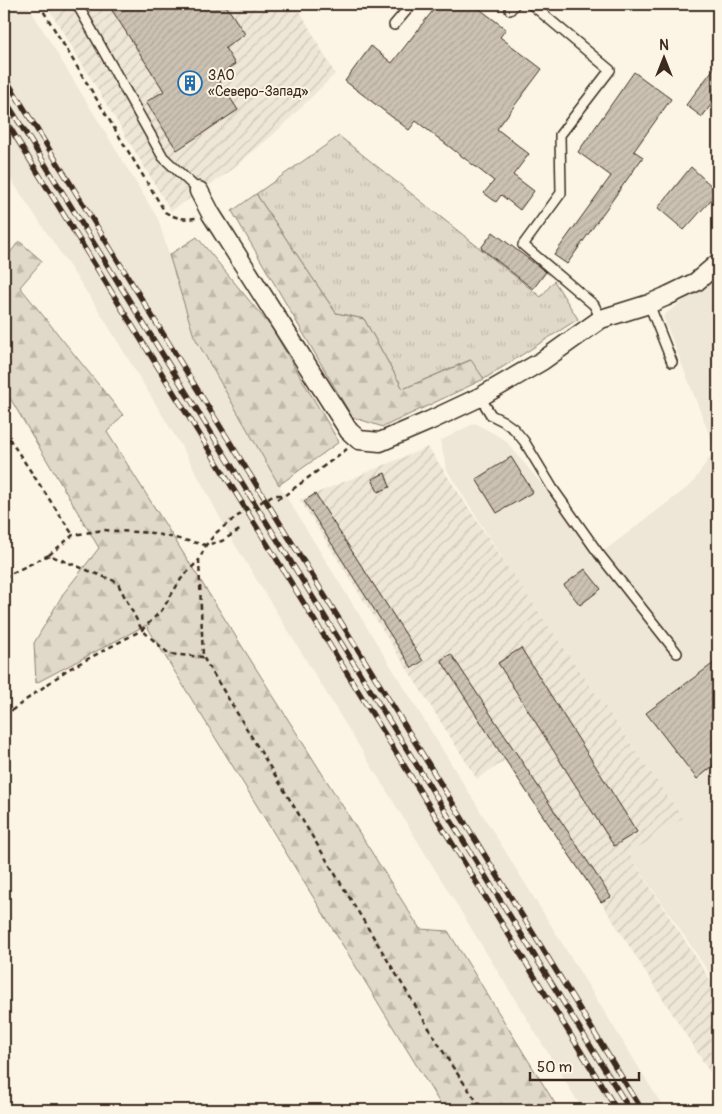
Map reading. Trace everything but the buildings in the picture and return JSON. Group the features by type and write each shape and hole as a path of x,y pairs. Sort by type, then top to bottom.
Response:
{"street":[{"path":"199,191 213,218 349,431 359,440 380,442 480,397 542,361 601,319 649,304 696,282 718,263"}],"lane":[{"path":"77,4 163,156 199,191"},
{"path":"394,25 412,4"},
{"path":"531,4 610,70 560,135 561,193 523,245 594,305 601,319"},
{"path":"649,304 672,362"},
{"path":"480,397 491,415 514,429 524,441 553,489 599,554 677,653"}],"path":[{"path":"39,4 165,212 180,218 190,219 204,216 213,218"},
{"path":"4,432 73,535"},
{"path":"278,499 359,440"},
{"path":"4,716 67,670 142,630 162,610 181,579 199,560 206,545 217,532 272,495 285,495"},
{"path":"4,577 49,556 73,535 103,530 152,533 206,545 222,541 241,529"},
{"path":"49,556 117,582 142,630 169,654 203,657"},
{"path":"199,560 203,657 452,1066 483,1110"}],"shaded area":[{"path":"4,4 27,4 158,219 194,336 279,485 665,1110 583,1110 231,538 186,454 96,306 4,169"},
{"path":"46,4 296,4 335,74 274,134 226,174 171,211"},
{"path":"718,274 718,986 629,854 683,818 513,575 447,470 440,441 475,423 505,440 600,554 692,484 715,449 663,316"},
{"path":"428,447 513,575 683,818 629,854 718,992 718,1085 601,902 506,760 477,779 300,500"}],"green space":[{"path":"339,136 541,297 554,281 578,319 484,379 470,360 403,389 364,319 336,313 256,194"},
{"path":"256,194 336,313 364,319 403,389 471,360 484,379 383,427 352,417 232,211"},
{"path":"197,237 271,327 339,442 279,485 194,336 169,255"},
{"path":"19,241 42,261 20,287 123,415 107,432 420,929 448,931 559,1110 444,1110 146,625 36,683 34,643 63,594 99,548 4,388 4,261"}],"railway":[{"path":"4,76 642,1110"},
{"path":"4,98 630,1110"},
{"path":"4,118 617,1110"}],"place":[{"name":"ЗАО «Северо-Запад»","path":"190,83"}]}
